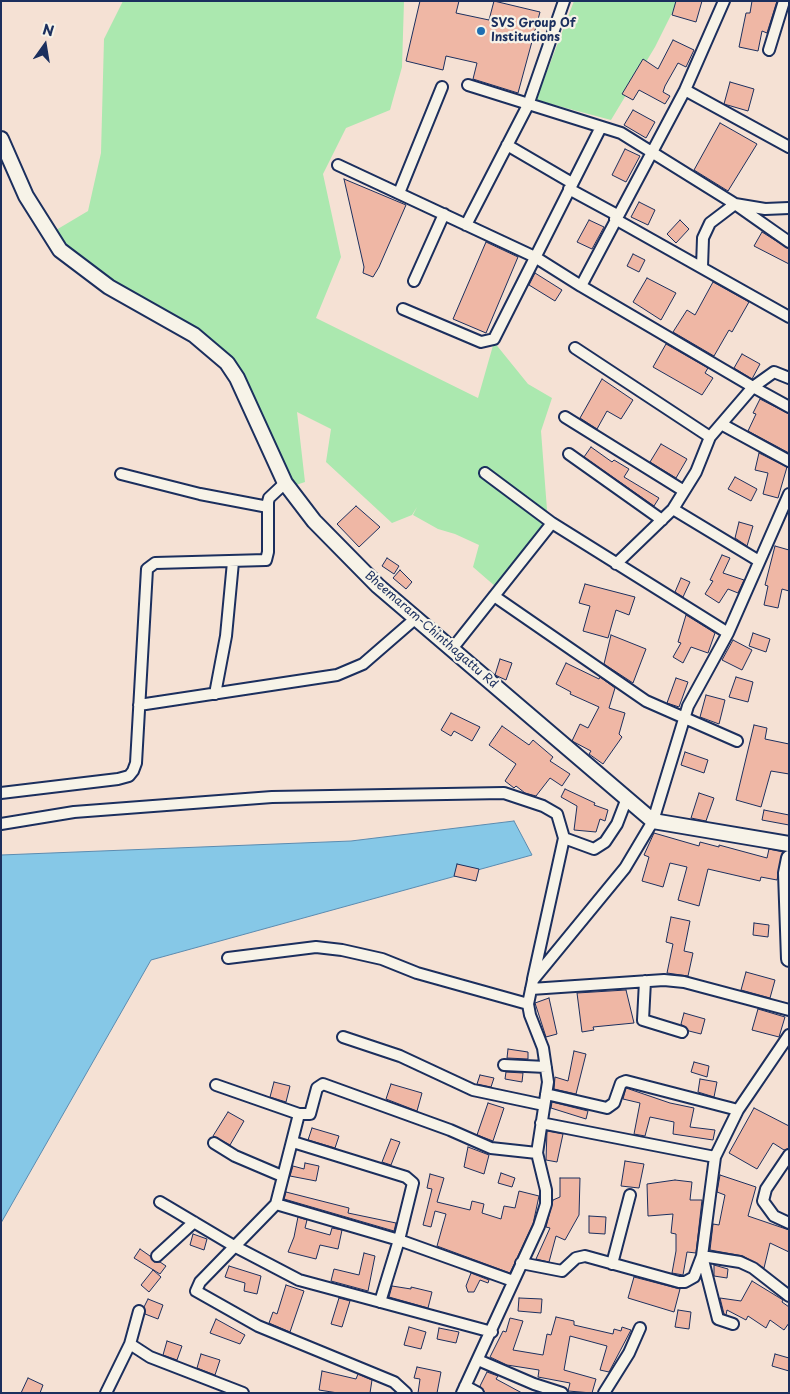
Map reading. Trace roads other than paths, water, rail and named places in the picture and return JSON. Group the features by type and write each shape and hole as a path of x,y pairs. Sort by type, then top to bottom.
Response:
{"street":[{"path":"466,225 528,105 564,1"},
{"path":"581,286 685,90 724,1"},
{"path":"769,50 784,1"},
{"path":"468,85 621,133 735,204 789,242"},
{"path":"398,193 442,87"},
{"path":"685,90 789,147"},
{"path":"403,309 481,342 494,339 601,127"},
{"name":"Bheemaram-Chinthagattu Rd","path":"1,139 26,196 60,250 109,287 194,336 227,363 237,378 285,484 314,521 378,586 653,821"},
{"path":"507,145 616,217 702,268 789,316"},
{"path":"338,165 535,257 753,388 789,407"},
{"path":"702,268 703,238 710,223 735,204 765,209 789,208"},
{"path":"414,281 444,214"},
{"path":"575,348 710,437"},
{"path":"616,564 673,509 696,472 710,437 753,388 774,372 789,378"},
{"path":"566,417 684,491"},
{"path":"722,425 789,461"},
{"path":"569,454 662,520"},
{"path":"485,473 552,523 728,633"},
{"path":"121,474 200,494 268,507"},
{"path":"1,793 118,779 129,776 136,762 147,569 155,563 266,560 268,552 269,498 285,484"},
{"path":"532,985 625,868 653,821 688,706 728,633 789,494"},
{"path":"673,509 759,561"},
{"path":"452,649 552,523"},
{"path":"215,694 226,636 234,562"},
{"path":"494,596 646,701 737,741"},
{"path":"139,705 337,675 353,670 376,654 416,618"},
{"path":"1,824 74,812 272,797 504,793 543,806 557,814 564,838 528,1004 530,1015 543,1048 548,1082 537,1153 546,1190 546,1204 539,1226 492,1332 464,1389 478,1393"},
{"path":"564,838 594,849 606,842 617,824 627,798"},
{"path":"653,821 789,844"},
{"path":"789,858 787,874 789,959"},
{"path":"228,958 316,947 342,950 382,959 417,973 528,1004"},
{"path":"532,985 646,981 684,982 789,1010"},
{"path":"646,981 643,1020 682,1032"},
{"path":"521,1263 562,1271 579,1256 585,1256 672,1282 685,1282 694,1277 702,1256 715,1157 738,1110 789,1035"},
{"path":"342,1037 400,1056 473,1090 544,1105"},
{"path":"504,1065 546,1067"},
{"path":"546,1094 607,1108 614,1103 621,1083 626,1082 738,1110"},
{"path":"216,1085 299,1114 310,1114 317,1088 323,1084 450,1130 491,1148 537,1153"},
{"path":"299,1114 276,1204 200,1282 196,1291 258,1326 394,1382 406,1393"},
{"path":"541,1123 715,1157"},
{"path":"293,1142 411,1180 413,1189 380,1302"},
{"path":"214,1144 235,1156 282,1176"},
{"path":"789,1155 766,1189 763,1201 774,1216 789,1223"},
{"path":"612,1264 630,1195"},
{"path":"160,1202 234,1246 299,1280 492,1332"},
{"path":"276,1204 399,1240 513,1281"},
{"path":"157,1256 194,1222"},
{"path":"702,1256 740,1262 753,1268 789,1296"},
{"path":"702,1256 718,1319 733,1324"},
{"path":"106,1393 130,1344 139,1311"},
{"path":"604,1393 628,1353 640,1328"},
{"path":"130,1344 150,1357 242,1393"},
{"path":"478,1360 534,1384 562,1393"}],"water":[{"path":"514,821 532,855 151,960 1,1223 1,855 351,841"}],"place":[{"name":"SVS Group Of Institutions","path":"481,31"}]}
